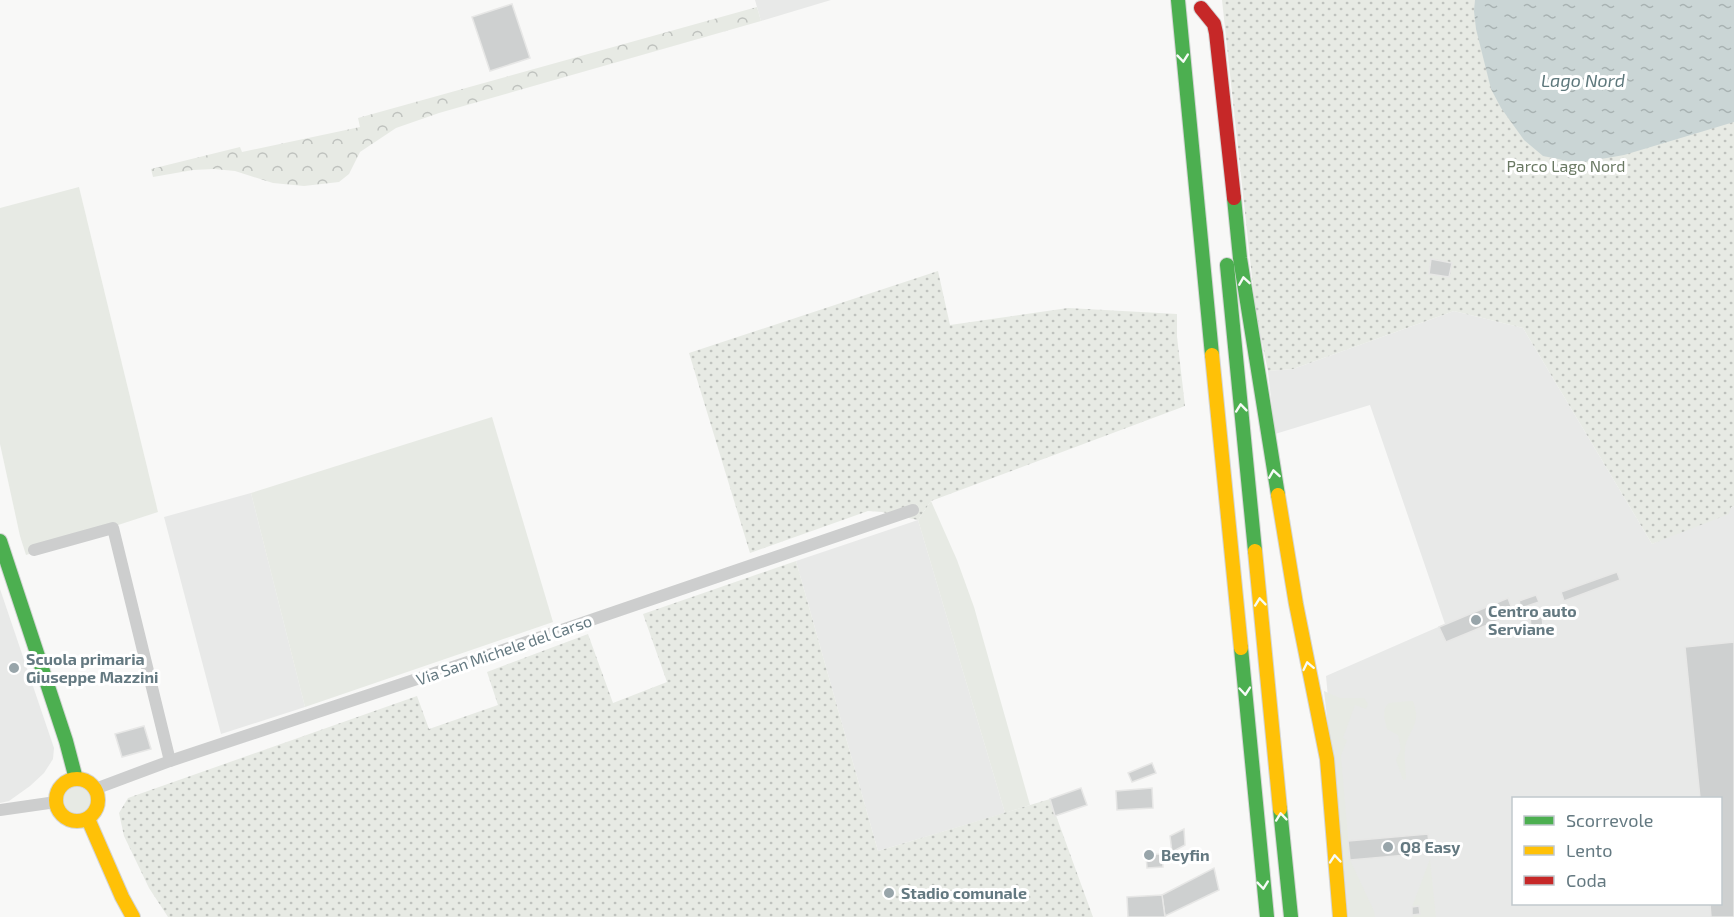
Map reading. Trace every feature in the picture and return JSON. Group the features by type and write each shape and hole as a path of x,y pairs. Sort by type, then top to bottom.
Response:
{"main road":[{"path":"1178,0 1267,917"},
{"path":"1201,4 1218,174"},
{"path":"1201,4 1214,24 1216,33 1240,258 1258,377 1296,604 1327,759 1340,917"},
{"path":"1226,256 1291,917"},
{"path":"0,541 66,741 76,779"},
{"path":"76,779 88,783 95,789 98,798 97,807 88,819 74,821 67,819 58,809 56,802 58,791 63,784 76,779"},
{"path":"88,819 133,917"}],"street":[{"name":"Via San Michele del Carso","path":"95,789 170,761 913,510"},
{"path":"34,550 113,528 170,761"},
{"path":"0,810 56,802"}],"shaded area":[{"path":"755,0 831,0 761,21"},
{"path":"1454,311 1523,328 1652,544 1734,506 1734,917 1348,917 1326,676 1445,624 1370,405 1275,434 1268,371 1293,369"},
{"path":"251,493 305,707 221,734 164,517"},
{"path":"918,520 1005,813 878,851 796,561"},
{"name":"Scuola primaria Giuseppe Mazzini","path":"0,589 54,748 53,759 44,773 9,801 0,803"}],"green space":[{"name":"Parco Lago Nord","path":"1222,0 1734,0 1734,506 1731,507 1729,514 1652,544 1523,328 1454,311 1293,369 1268,371 1256,314"},
{"path":"757,7 761,21 439,113 396,128 360,152 349,174 339,182 304,186 273,183 235,171 214,169 153,177 151,169 240,147 242,152 360,127 358,118"},
{"path":"79,187 158,512 26,555 0,444 0,208"},
{"path":"938,271 950,325 1068,308 1177,314 1177,337 1185,406 931,501 918,520 868,511 750,553 689,353"},
{"path":"492,417 553,622 305,707 251,493"},
{"path":"931,501 957,560 974,607 1030,805 1005,813 918,520"},
{"path":"796,561 878,851 1050,799 1093,917 168,917 149,888 124,836 119,813 128,798 417,696 429,729 498,705 487,672 588,634 613,703 667,682 643,614"},
{"path":"1324,691 1340,698 1364,698 1368,704 1366,709 1355,705 1343,738 1347,740 1341,756 1350,860 1375,917 1350,917"},
{"path":"1413,701 1416,717 1406,744 1406,779 1403,780 1396,760 1401,749 1398,735 1387,729 1384,712 1389,703"},
{"path":"77,787 86,791 90,800 86,809 77,813 68,809 64,800 68,791"},
{"path":"1430,859 1436,917 1413,917 1412,907"}],"water":[{"name":"Lago Nord","path":"1475,0 1734,0 1734,122 1624,155 1578,163 1543,156 1524,140 1501,108 1491,89 1476,29"}],"building":[{"path":"512,4 530,58 490,71 472,17"},
{"path":"1431,259 1452,263 1449,277 1429,274"},
{"path":"1617,572 1620,580 1564,601 1561,592"},
{"path":"1536,595 1539,602 1521,608 1519,601"},
{"path":"1508,598 1514,614 1446,642 1439,627"},
{"path":"1542,614 1543,627 1531,629 1530,615"},
{"path":"1734,642 1734,917 1711,917 1710,905 1722,905 1722,797 1700,797 1685,647"},
{"path":"144,726 151,749 122,757 115,734"},
{"path":"1152,763 1156,773 1132,782 1128,773"},
{"path":"1081,788 1087,805 1055,816 1050,799"},
{"path":"1152,788 1153,808 1117,810 1116,791"},
{"path":"1184,829 1185,845 1172,852 1170,836"},
{"path":"1428,834 1430,853 1350,860 1348,841"},
{"path":"1162,854 1163,867 1147,868 1146,855"},
{"path":"1214,868 1219,890 1165,916 1162,895"},
{"path":"1162,895 1165,917 1128,917 1127,897"},
{"path":"1419,906 1420,914 1412,915 1412,907"}],"traffic: fast":[{"path":"1178,0 1212,355"},
{"path":"1234,198 1240,258 1278,495"},
{"path":"1227,265 1255,551"},
{"path":"0,541 66,741 76,779"},
{"path":"1241,648 1267,917"},
{"path":"1280,809 1291,917"}],"traffic: slow":[{"path":"1212,355 1241,648"},
{"path":"1278,495 1296,604 1327,759 1340,917"},
{"path":"1255,551 1280,809"},
{"path":"77,779 92,785 98,800 92,815 77,821 62,815 56,800 62,785 77,779"},
{"path":"88,819 133,917"}],"traffic: jam":[{"path":"1201,8 1214,24 1216,33 1234,198"}],"place":[{"name":"Centro auto Serviane","path":"1476,620"},
{"name":"Scuola primaria Giuseppe Mazzini","path":"14,668"},
{"name":"Q8 Easy","path":"1388,847"},
{"name":"Beyfin","path":"1149,855"},
{"name":"Stadio comunale","path":"889,893"}]}
